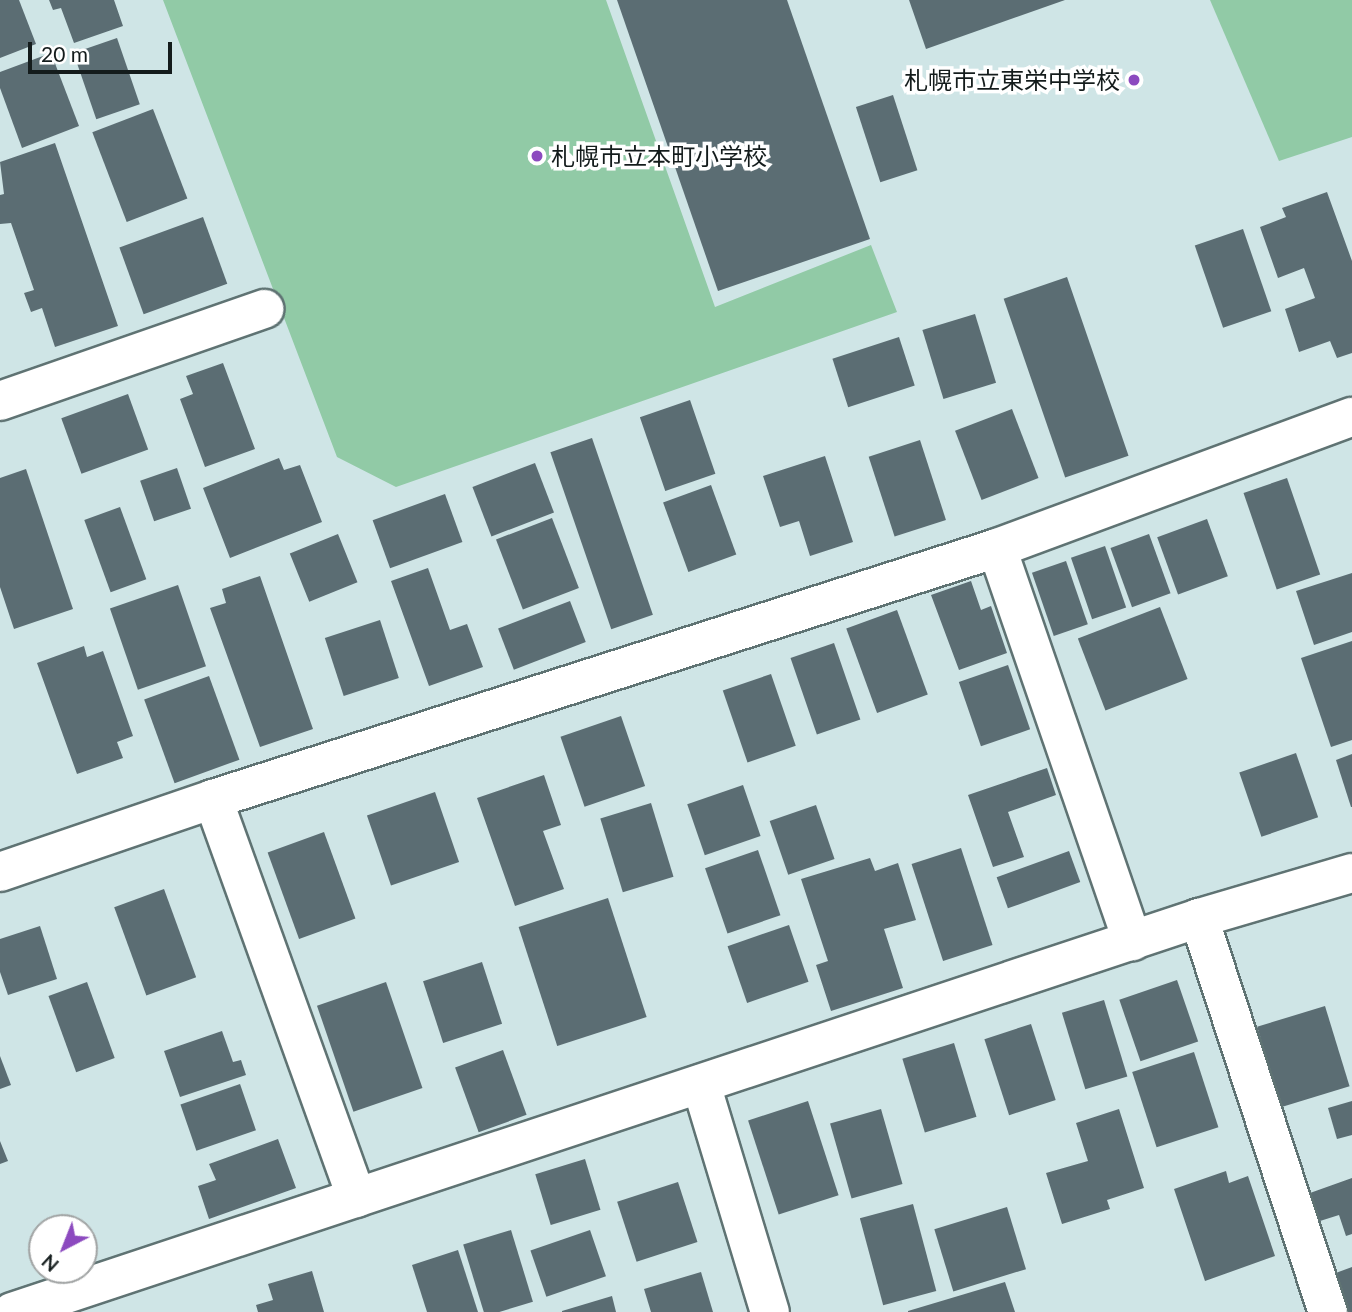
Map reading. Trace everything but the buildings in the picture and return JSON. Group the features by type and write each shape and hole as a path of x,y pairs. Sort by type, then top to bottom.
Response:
{"street":[{"path":"0,401 264,309"},
{"path":"0,872 213,799 997,548 1352,416"},
{"path":"997,548 1132,941"},
{"path":"213,799 357,1198"},
{"path":"12,1312 1199,918 1352,873"},
{"path":"1199,918 1328,1312"},
{"path":"701,1084 770,1312"}],"green space":[{"name":"札幌市立本町小学校","path":"163,0 606,0 715,307 871,245 897,312 396,487 337,457"},
{"path":"1210,0 1352,0 1352,137 1279,161"}],"place":[{"name":"札幌市立東栄中学校","path":"1134,80"},
{"name":"札幌市立本町小学校","path":"537,156"}]}
